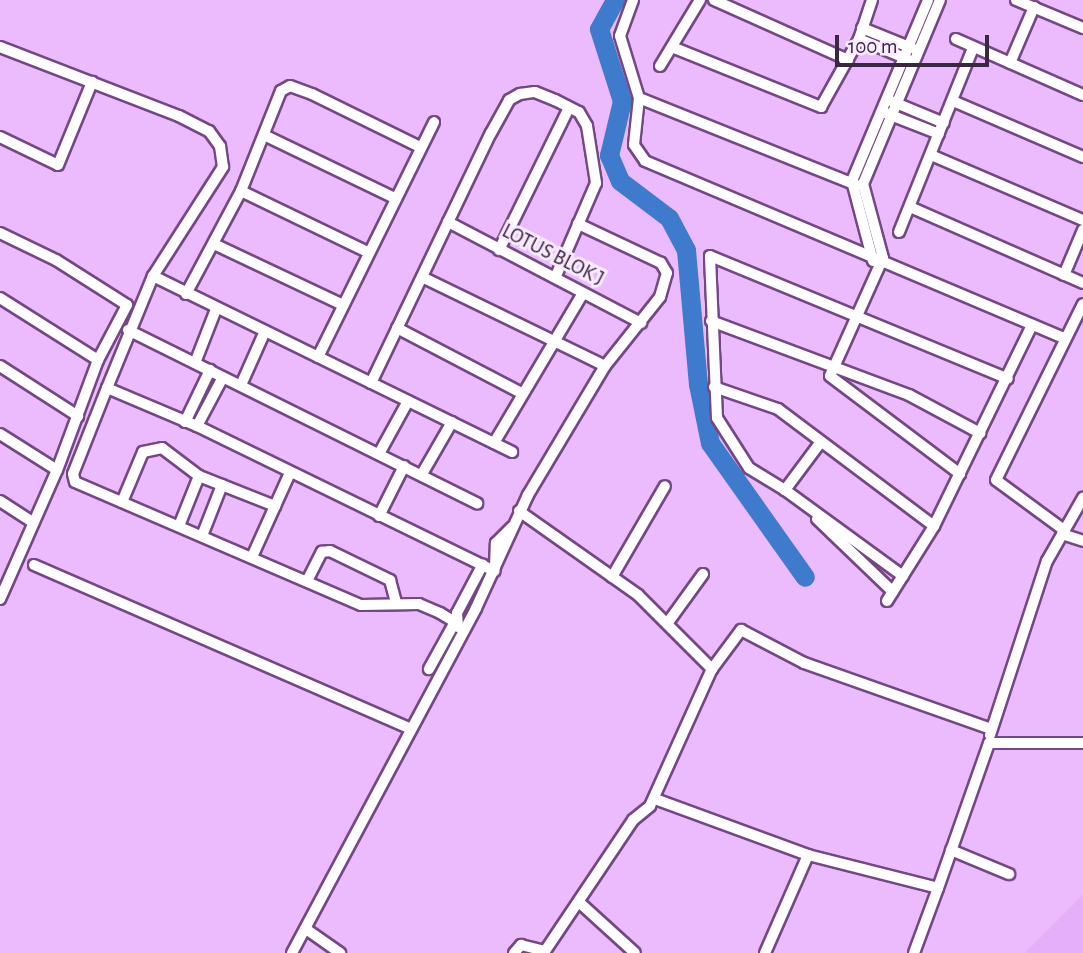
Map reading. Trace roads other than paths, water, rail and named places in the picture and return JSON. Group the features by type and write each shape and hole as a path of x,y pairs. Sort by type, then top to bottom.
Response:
{"street":[{"path":"633,0 621,36 639,98 634,145 645,161 1064,338"},
{"path":"660,65 700,0"},
{"path":"713,0 848,60"},
{"path":"928,0 910,54 858,185 877,261 830,366 833,381 960,474"},
{"path":"910,54 940,0"},
{"path":"1016,0 1083,29"},
{"path":"672,47 821,107 861,33 867,2"},
{"path":"1010,63 1034,7"},
{"path":"861,33 910,54"},
{"path":"956,39 1083,95"},
{"path":"0,47 179,116 209,131 220,146 223,167 153,276 128,330 73,474 75,482 361,605 396,602 419,604 455,622 462,635"},
{"path":"899,232 973,48"},
{"path":"0,137 58,165 92,82"},
{"path":"187,294 241,191 281,90 290,86 418,146"},
{"path":"371,383 509,100 536,92 579,112 587,126 596,183 555,278"},
{"path":"639,98 858,185"},
{"path":"890,100 944,123"},
{"path":"953,101 1083,157"},
{"path":"499,250 569,108"},
{"path":"885,113 939,134"},
{"path":"317,357 418,146 434,122"},
{"path":"264,135 395,198"},
{"path":"931,155 1083,220"},
{"path":"241,191 368,252"},
{"path":"910,207 1083,283"},
{"name":"LOTUS BLOK J","path":"448,222 641,323"},
{"path":"292,953 462,635 494,570 496,543 513,525 605,366 641,323 663,290 667,274 661,263 578,224"},
{"path":"1064,275 1083,230"},
{"path":"0,233 55,260 127,305 99,360 34,523 4,576 0,599"},
{"path":"214,244 343,305"},
{"path":"903,576 785,490 749,468 729,443 717,418 710,256 855,313 1008,379"},
{"path":"153,276 512,452"},
{"path":"422,277 605,366"},
{"path":"494,443 583,293"},
{"path":"0,298 99,360"},
{"path":"1083,304 996,480 1063,532 1083,541"},
{"path":"195,363 216,309"},
{"path":"711,321 909,396 981,433"},
{"path":"813,511 819,523 890,597 933,526 1008,379 1032,325"},
{"path":"397,328 523,394"},
{"path":"128,330 380,452 477,503"},
{"path":"241,385 265,331"},
{"path":"0,366 78,416"},
{"path":"185,422 210,370"},
{"path":"197,426 223,377"},
{"path":"715,387 778,409 933,526"},
{"path":"107,388 197,426 494,570"},
{"path":"380,452 408,401"},
{"path":"422,474 452,422"},
{"path":"0,434 57,470"},
{"path":"785,490 820,443"},
{"path":"122,502 144,452 153,448 174,453 199,476 275,506"},
{"path":"379,516 404,466"},
{"path":"252,557 290,473"},
{"path":"179,526 199,476"},
{"path":"202,536 222,485"},
{"path":"612,577 665,486"},
{"path":"914,953 989,743 991,729 1039,588 1063,532 1083,498"},
{"path":"0,501 34,523"},
{"path":"519,511 612,577 673,626 712,669"},
{"path":"307,581 322,552 330,551 390,580 396,602"},
{"path":"429,669 483,564"},
{"path":"34,565 411,729"},
{"path":"673,626 702,574"},
{"path":"514,953 521,945 545,951 580,903 633,820 649,806 712,669 746,629 804,663 991,729"},
{"path":"989,743 1079,743"},
{"path":"649,806 808,855 939,888"},
{"path":"951,850 1009,874"},
{"path":"765,953 808,855"},
{"path":"580,903 635,953"},
{"path":"306,929 340,953"}],"waterway":[{"path":"615,0 599,29 622,101 609,155 620,181 669,218 686,250 698,384 710,443 805,577"}]}
